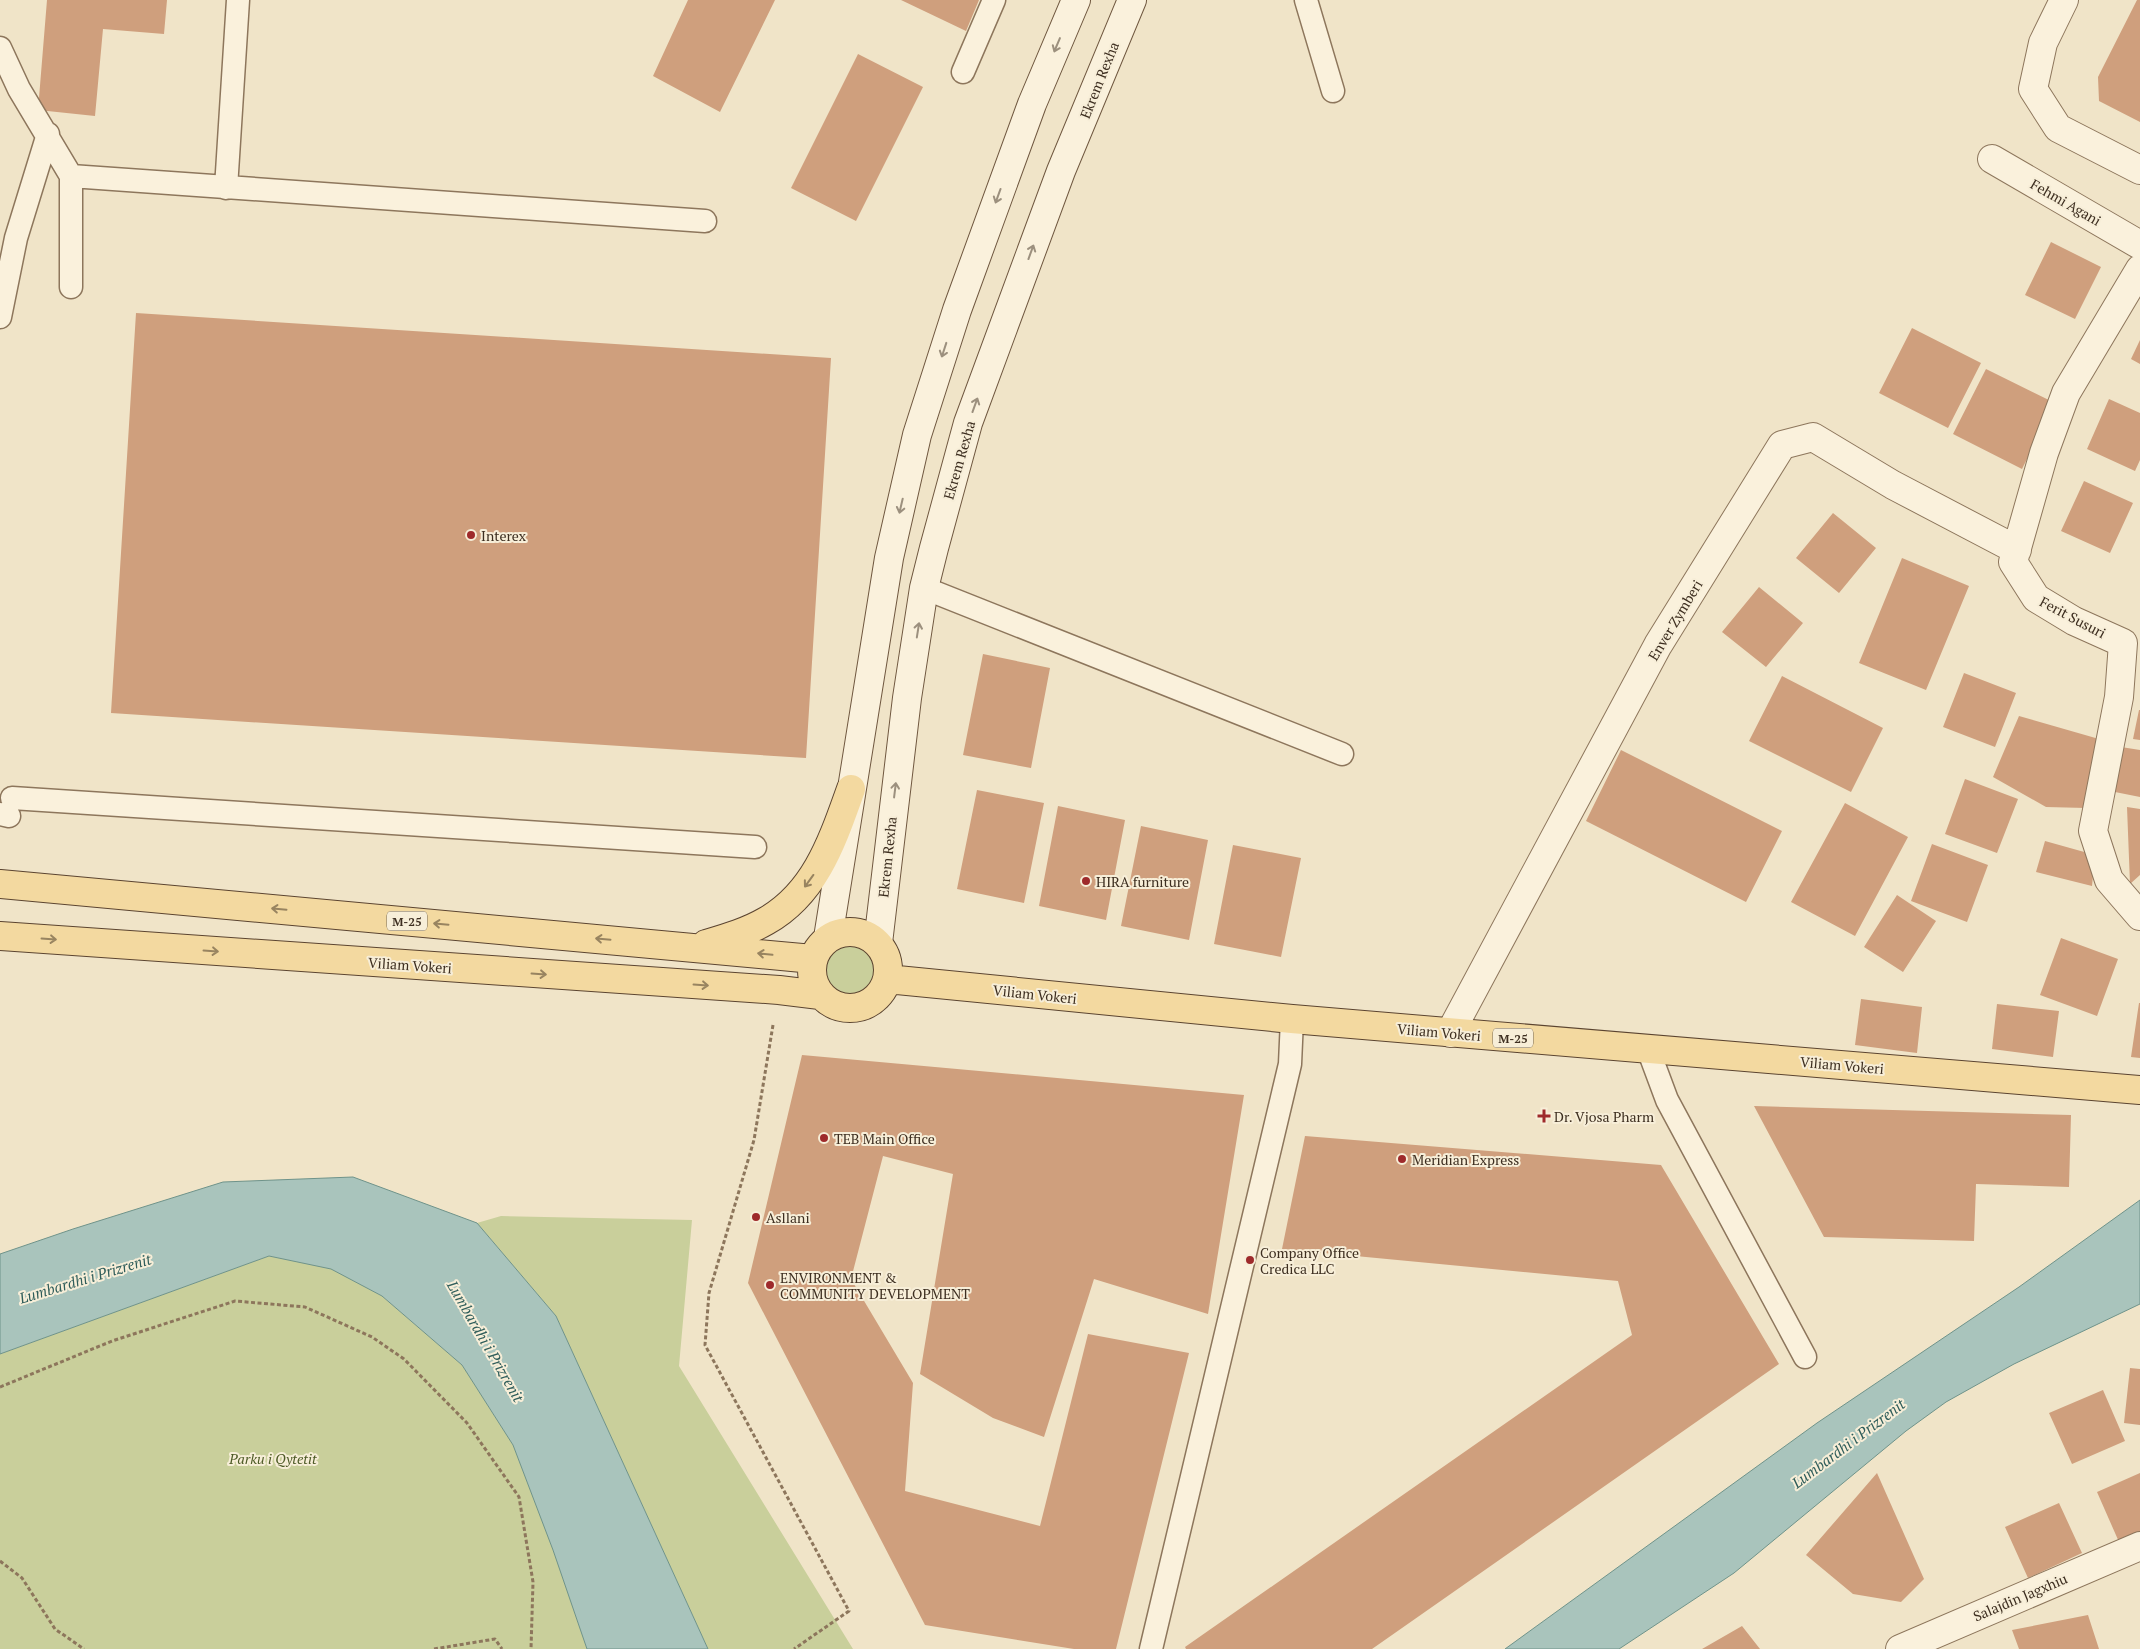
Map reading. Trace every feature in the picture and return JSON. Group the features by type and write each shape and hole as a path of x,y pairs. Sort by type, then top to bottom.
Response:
{"main road":[{"path":"697,947 743,932 766,921 790,905 809,882 828,853 851,789"},
{"name":"M-25","path":"0,884 697,947 821,949"},
{"path":"854,932 878,943 885,954 888,967 887,979 878,995 864,1005 852,1008 840,1007 820,995 814,984 811,972 821,949 841,933 854,932"},
{"name":"Viliam Vokeri","path":"0,936 779,990 820,995"},
{"name":"Viliam Vokeri","path":"887,979 1450,1033 2140,1090"}],"street":[{"path":"821,949 851,789 889,558 917,435 957,310 1025,122 1076,0"},
{"name":"Ekrem Rexha","path":"878,943 907,698 924,588 968,423 1061,171 1132,0"},
{"path":"2064,0 2043,43 2033,89 2058,128 2140,170"},
{"name":"Fehmi Agani","path":"1992,159 2140,245"},
{"name":"Ferit Susuri","path":"2140,269 2066,393 2044,453 2013,562 2036,598 2074,621 2123,643 2120,697 2093,831 2109,880 2140,916"},
{"name":"Enver Zymberi","path":"1450,1033 1658,645 1782,445 1813,437 1893,485 2017,550"},
{"name":"Salajdin Jagxhiu","path":"1900,1649 2140,1546"}],"lane":[{"path":"226,188 238,0"},
{"path":"963,72 994,0"},
{"path":"1306,0 1333,91"},
{"path":"0,48 20,88 71,176 71,287"},
{"path":"0,316 16,238 48,134"},
{"path":"71,176 705,221"},
{"path":"924,588 1342,754"},
{"path":"7,809 755,848"},
{"path":"1151,1649 1290,1064 1292,1019"},
{"path":"1648,1049 1667,1100 1805,1357"}],"path":[{"path":"779,990 754,1140 709,1293 705,1345 849,1611 794,1649"},
{"path":"0,1387 112,1341 235,1301 305,1308 372,1337 404,1359 467,1423 519,1497 533,1582 531,1649"},
{"path":"0,1560 22,1578 55,1629 84,1649"},
{"path":"434,1649 495,1639 502,1649"}],"green space":[{"path":"849,938 861,940 872,947 879,958 881,970 879,982 872,993 861,1000 849,1002 837,1000 826,993 819,982 817,970 819,958 826,947 837,940"},
{"path":"501,1216 692,1220 679,1366 853,1649 708,1649 556,1316 477,1223"},
{"name":"Parku i Qytetit","path":"269,1256 331,1268 382,1296 462,1365 513,1445 583,1626 589,1649 0,1649 0,1354"}],"water":[{"name":"Lumbardhi i Prizrenit","path":"353,1177 477,1223 556,1316 708,1649 587,1649 553,1550 513,1445 462,1365 382,1296 331,1269 269,1256 0,1354 0,1254 223,1182"},
{"name":"Lumbardhi i Prizrenit","path":"2140,1200 2140,1304 2014,1364 1946,1402 1906,1431 1734,1573 1619,1649 1505,1649 1817,1423 2019,1287"}],"building":[{"path":"47,0 167,0 164,34 103,29 95,116 38,110"},
{"path":"688,0 775,0 720,112 653,76"},
{"path":"901,0 979,0 966,31"},
{"path":"2137,0 2140,0 2140,122 2099,101 2098,77"},
{"path":"858,54 923,87 856,221 791,188"},
{"path":"2051,242 2101,267 2075,319 2025,295"},
{"name":"Interex","path":"136,313 831,358 806,758 111,713"},
{"path":"1912,328 1981,363 1948,428 1879,393"},
{"path":"2140,340 2140,364 2131,359"},
{"path":"1986,369 2055,403 2022,469 1953,434"},
{"path":"2109,399 2140,413 2140,460 2135,471 2087,449"},
{"path":"2084,481 2133,503 2110,553 2061,531"},
{"path":"1833,513 1876,548 1839,593 1796,558"},
{"path":"1902,558 1969,586 1926,690 1859,663"},
{"path":"1759,587 1803,623 1766,667 1722,632"},
{"path":"983,654 1050,668 1031,768 963,755"},
{"path":"1964,673 2016,693 1995,747 1943,727"},
{"path":"1782,676 1883,728 1851,792 1749,741"},
{"path":"2140,710 2140,740 2133,739"},
{"path":"2019,716 2099,739 2086,808 2046,807 1993,777"},
{"path":"2121,747 2140,750 2140,797 2115,792"},
{"path":"1621,750 1782,831 1746,902 1586,821"},
{"path":"1965,779 2018,799 1997,853 1945,834"},
{"path":"977,790 1044,803 1024,903 957,889"},
{"path":"1845,803 1908,837 1855,936 1791,902"},
{"path":"1058,806 1125,820 1106,920 1039,906"},
{"path":"2127,807 2140,809 2140,875 2130,884"},
{"path":"1141,826 1208,840 1189,940 1121,926"},
{"path":"2045,841 2095,855 2092,886 2036,872"},
{"path":"1932,844 1988,865 1967,922 1911,901"},
{"path":"1233,845 1301,858 1281,957 1214,944"},
{"path":"1897,895 1936,921 1903,972 1864,947"},
{"path":"2061,938 2118,959 2097,1016 2040,995"},
{"path":"1861,999 1922,1007 1917,1053 1855,1045"},
{"path":"2140,1003 2140,1058 2131,1057"},
{"path":"1997,1004 2059,1011 2053,1057 1992,1049"},
{"path":"802,1055 1244,1095 1208,1314 1094,1279 1044,1437 993,1418 920,1374 953,1174 883,1156 851,1279 913,1383 905,1491 1040,1526 1088,1334 1189,1353 1116,1649 1074,1649 925,1625 748,1283"},
{"path":"1754,1106 2071,1115 2069,1187 1976,1184 1974,1241 1824,1237"},
{"path":"1305,1136 1661,1165 1779,1364 1372,1649 1186,1649 1185,1647 1632,1335 1618,1281 1282,1249"},
{"path":"2130,1368 2140,1369 2140,1425 2124,1423"},
{"path":"2103,1390 2125,1441 2072,1464 2049,1413"},
{"path":"1877,1473 1924,1579 1901,1602 1853,1594 1806,1555"},
{"path":"2140,1473 2140,1533 2119,1542 2097,1492"},
{"path":"2059,1503 2082,1553 2028,1578 2005,1527"},
{"path":"2088,1615 2099,1649 2019,1649 2012,1630"},
{"path":"1742,1626 1760,1649 1702,1649"}],"place":[{"name":"Interex","path":"471,535"},
{"name":"HIRA furniture","path":"1086,881"},
{"name":"Dr. Vjosa Pharm","path":"1544,1116"},
{"name":"TEB Main Office","path":"824,1138"},
{"name":"Meridian Express","path":"1402,1159"},
{"name":"Asllani","path":"756,1217"},
{"name":"Company Office Credica LLC","path":"1250,1260"},
{"name":"ENVIRONMENT & COMMUNITY DEVELOPMENT","path":"770,1285"}]}
